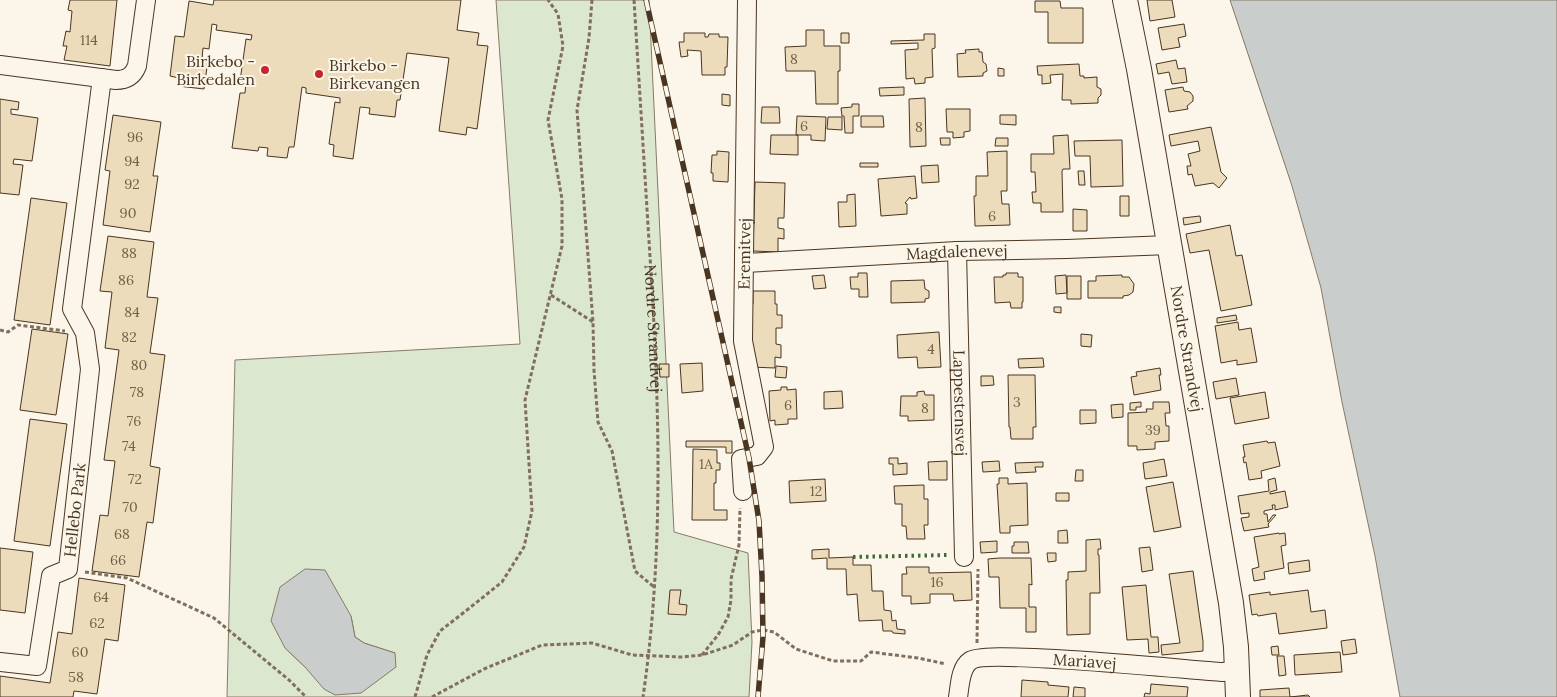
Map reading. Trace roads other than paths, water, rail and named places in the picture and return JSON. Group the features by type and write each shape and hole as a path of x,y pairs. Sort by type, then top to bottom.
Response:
{"main road":[{"name":"Nordre Strandvej","path":"1125,0 1139,69 1231,603 1236,647 1238,697"}],"street":[{"path":"0,65 102,78 123,80 129,78 138,66 146,0"},
{"name":"Eremitvej","path":"743,490 741,459 757,456 764,447 743,342 747,0"},
{"name":"Hellebo Park","path":"0,662 37,666 50,576 68,569 90,369 84,333 72,309 102,78"},
{"name":"Magdalenevej","path":"745,263 958,251 1169,245"},
{"name":"Lappestensvej","path":"958,251 964,557"},
{"name":"Mariavej","path":"958,697 970,663 998,657 1222,672 1237,671"}],"railway":[{"path":"646,0 749,458 759,521 762,576 763,637 758,697"}],"place":[{"name":"Birkebo - Birkedalen","path":"265,70"},
{"name":"Birkebo - Birkevangen","path":"319,74"}]}
